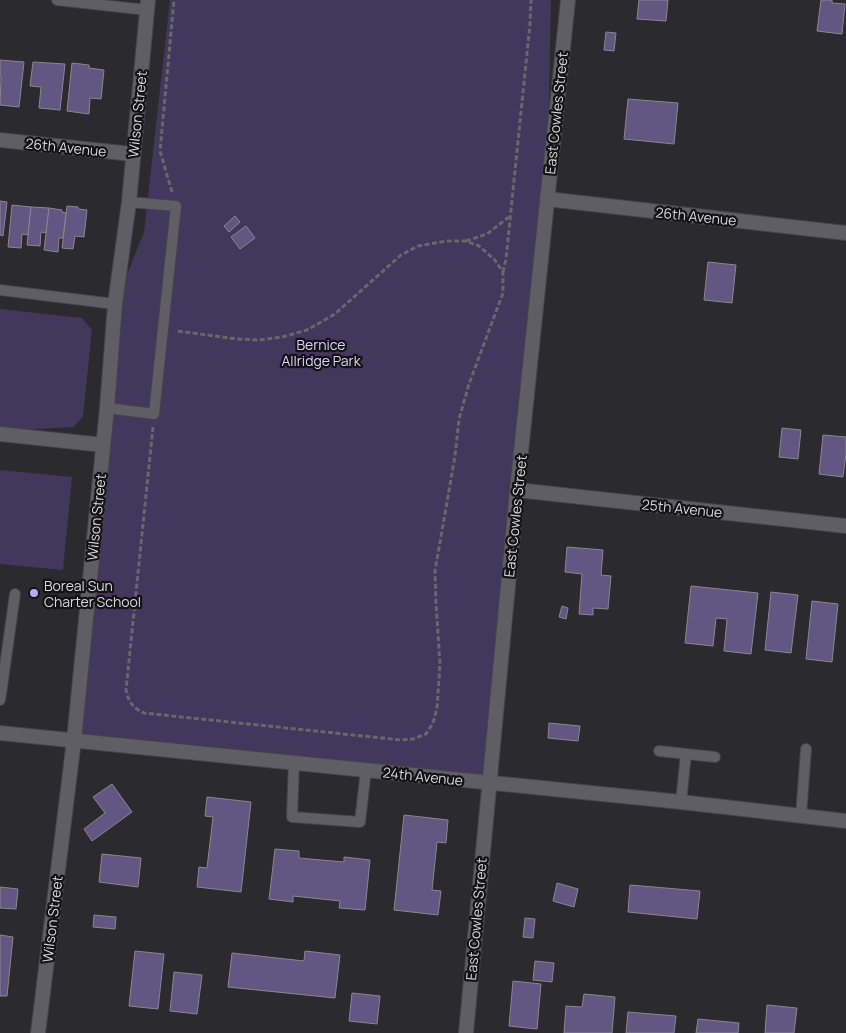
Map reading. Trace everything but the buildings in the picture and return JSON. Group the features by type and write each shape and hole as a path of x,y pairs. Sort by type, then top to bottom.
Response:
{"street":[{"name":"East Cowles Street","path":"466,1033 517,490 568,0"},
{"name":"Wilson Street","path":"38,1033 74,740 107,408 115,304 128,202 147,5"},
{"name":"26th Avenue","path":"0,140 132,154"},
{"name":"26th Avenue","path":"547,199 846,232"},
{"path":"0,434 103,445"},
{"name":"25th Avenue","path":"517,490 846,526"},
{"name":"24th Avenue","path":"0,733 681,802 846,821"}],"lane":[{"path":"57,0 147,5"},
{"path":"107,408 154,414 176,206 128,202"},
{"path":"0,290 115,304"},
{"path":"0,700 16,594"},
{"path":"801,816 806,749"},
{"path":"659,752 714,757"},
{"path":"681,802 686,754"},
{"path":"294,763 292,817 360,822 366,770"}],"path":[{"path":"174,0 160,151 176,206"},
{"path":"154,414 126,690 129,700 135,709 144,713 401,740 413,739 426,734 433,723 437,708 440,664 435,571 455,456 459,419 468,384 503,293 503,272 506,259 530,24 530,0"},
{"path":"163,329 237,339 259,340 282,338 307,330 335,314 401,255 418,246 447,241 465,241 487,234 510,216"},
{"path":"465,241 479,246 494,259 503,272"}],"green space":[{"name":"Bernice Allridge Park","path":"170,0 551,0 547,199 489,783 74,740 115,304 144,232"},
{"path":"0,309 82,318 92,330 83,416 74,427 18,430 0,428"},
{"path":"0,470 72,477 63,570 0,564"}],"place":[{"name":"Boreal Sun Charter School","path":"34,593"}]}
